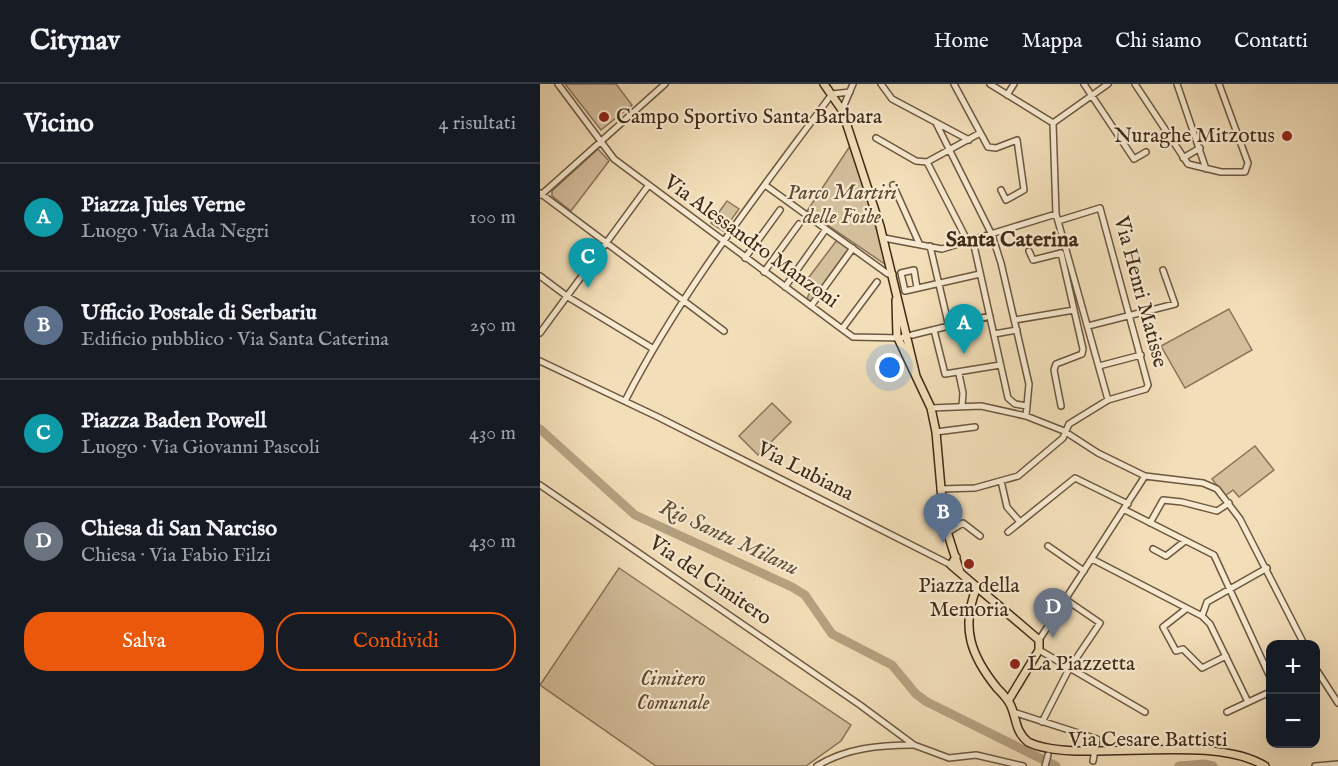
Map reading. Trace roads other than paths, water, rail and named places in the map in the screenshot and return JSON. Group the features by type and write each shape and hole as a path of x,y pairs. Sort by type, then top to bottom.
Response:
{"main road":[{"path":"824,84 842,110 884,238 910,334 916,376"},
{"path":"896,285 897,336 931,408 936,432 940,489 948,532 960,572"},
{"path":"951,565 956,557"},
{"name":"Via Lubiana","path":"951,565 1039,640"},
{"name":"Via Cesare Battisti","path":"977,587 970,606 969,627 972,648 979,666 1008,701 1019,733 1028,743 1048,757 1103,760"},
{"path":"1008,701 1039,650 1039,640"},
{"name":"Via Cesare Battisti","path":"1123,760 1232,755 1265,766"}],"street":[{"name":"Via Alessandro Manzoni","path":"558,84 614,159 854,337 897,336 902,338 910,334 990,316"},
{"path":"664,84 541,195 724,331"},
{"path":"842,110 853,84"},
{"path":"881,84 892,99 969,140"},
{"path":"954,84 980,134 992,149 1017,140 1024,190 1006,200 1001,190"},
{"path":"990,84 1053,123"},
{"path":"1007,95 1014,84"},
{"path":"1084,84 1134,159 1146,152"},
{"path":"1053,123 1108,84"},
{"path":"1135,84 1188,164 1206,169 1245,172 1248,168 1219,84"},
{"path":"1177,84 1206,169"},
{"path":"625,401 652,348 682,300 765,185 832,94 850,92"},
{"path":"838,102 850,92"},
{"path":"940,489 975,488 1018,476 1063,438 1064,431 1069,424 1108,400 1056,214 1053,123"},
{"path":"937,125 992,235 1006,281 1029,384 1026,416"},
{"path":"876,138 916,161 927,162 980,134"},
{"path":"1183,158 1200,148"},
{"path":"927,162 970,242 980,274 1008,398 1015,404 1027,406"},
{"path":"765,185 888,274 892,273"},
{"path":"893,185 919,243"},
{"path":"540,333 648,186"},
{"name":"Via Henri Matisse","path":"1058,221 1100,208 1130,314 1148,380 1146,389 1108,400"},
{"path":"745,258 780,210"},
{"path":"884,238 942,249 1056,214"},
{"path":"764,272 799,224"},
{"path":"785,287 826,229"},
{"path":"930,246 949,327"},
{"path":"811,306 853,248"},
{"path":"1029,251 1032,260 1061,253 1083,348 1082,354 1056,364 1054,370 1062,406"},
{"path":"1088,326 1175,304 1163,270"},
{"path":"917,288 980,274"},
{"path":"540,276 568,297 652,348"},
{"path":"842,329 877,282"},
{"path":"1015,320 1074,310"},
{"path":"934,330 942,371 948,375 1000,365"},
{"path":"994,334 1017,330"},
{"path":"1099,366 1141,355"},
{"name":"Via Lubiana","path":"540,361 625,401 951,565"},
{"path":"959,374 963,393 962,406"},
{"path":"931,408 981,406 1026,416 1064,431 1098,453 1145,476 1203,483 1217,489 1229,503 1267,568 1302,640"},
{"path":"936,432 975,427"},
{"path":"1039,640 1145,476"},
{"path":"1008,532 1076,478 1150,523 1214,555 1266,668"},
{"path":"1001,481 1007,507 1020,522"},
{"name":"Via del Cimitero","path":"540,485 860,705 914,745"},
{"path":"1150,523 1163,501 1182,502 1217,511 1229,503"},
{"path":"948,532 963,524 980,536"},
{"path":"1153,549 1166,556 1185,541"},
{"path":"1048,546 1084,571"},
{"path":"1092,559 1202,616 1210,624 1248,702"},
{"path":"1202,616 1208,602 1267,568"},
{"path":"1042,722 1069,669 1100,623 1065,599"},
{"path":"1186,609 1163,627 1176,651 1183,649 1202,668 1226,656"},
{"path":"1039,650 1145,712"},
{"path":"1320,678 1338,703"},
{"path":"1227,712 1266,694"},
{"path":"1013,712 1097,739 1093,761"},
{"path":"817,766 826,760 873,745 914,745 949,758 976,755 1023,766"},
{"path":"1045,766 1048,757"},
{"path":"1315,766 1338,764"}],"waterway":[{"name":"Rio Santu Milanu","path":"540,429 635,515 792,587 805,595 832,634 892,665 916,694 927,702 1056,766"},
{"name":"Rio Santu Milanu","path":"1179,766 1204,764 1213,766"}],"place":[{"name":"Campo Sportivo Santa Barbara","path":"604,117"},
{"name":"Nuraghe Mitzotus","path":"1287,136"},
{"name":"Piazza Baden Powell","path":"588,288"},
{"name":"Piazza Jules Verne","path":"964,354"},
{"name":"Ufficio Postale di Serbariu","path":"943,543"},
{"name":"Piazza della Memoria","path":"969,564"},
{"name":"Chiesa di San Narciso","path":"1053,638"},
{"name":"La Piazzetta","path":"1015,664"}],"district":[{"name":"Santa Caterina","path":"1012,240"}],"park label":[{"name":"Parco Martiri delle Foibe","path":"842,205"},
{"name":"Cimitero Comunale","path":"673,691"}]}
